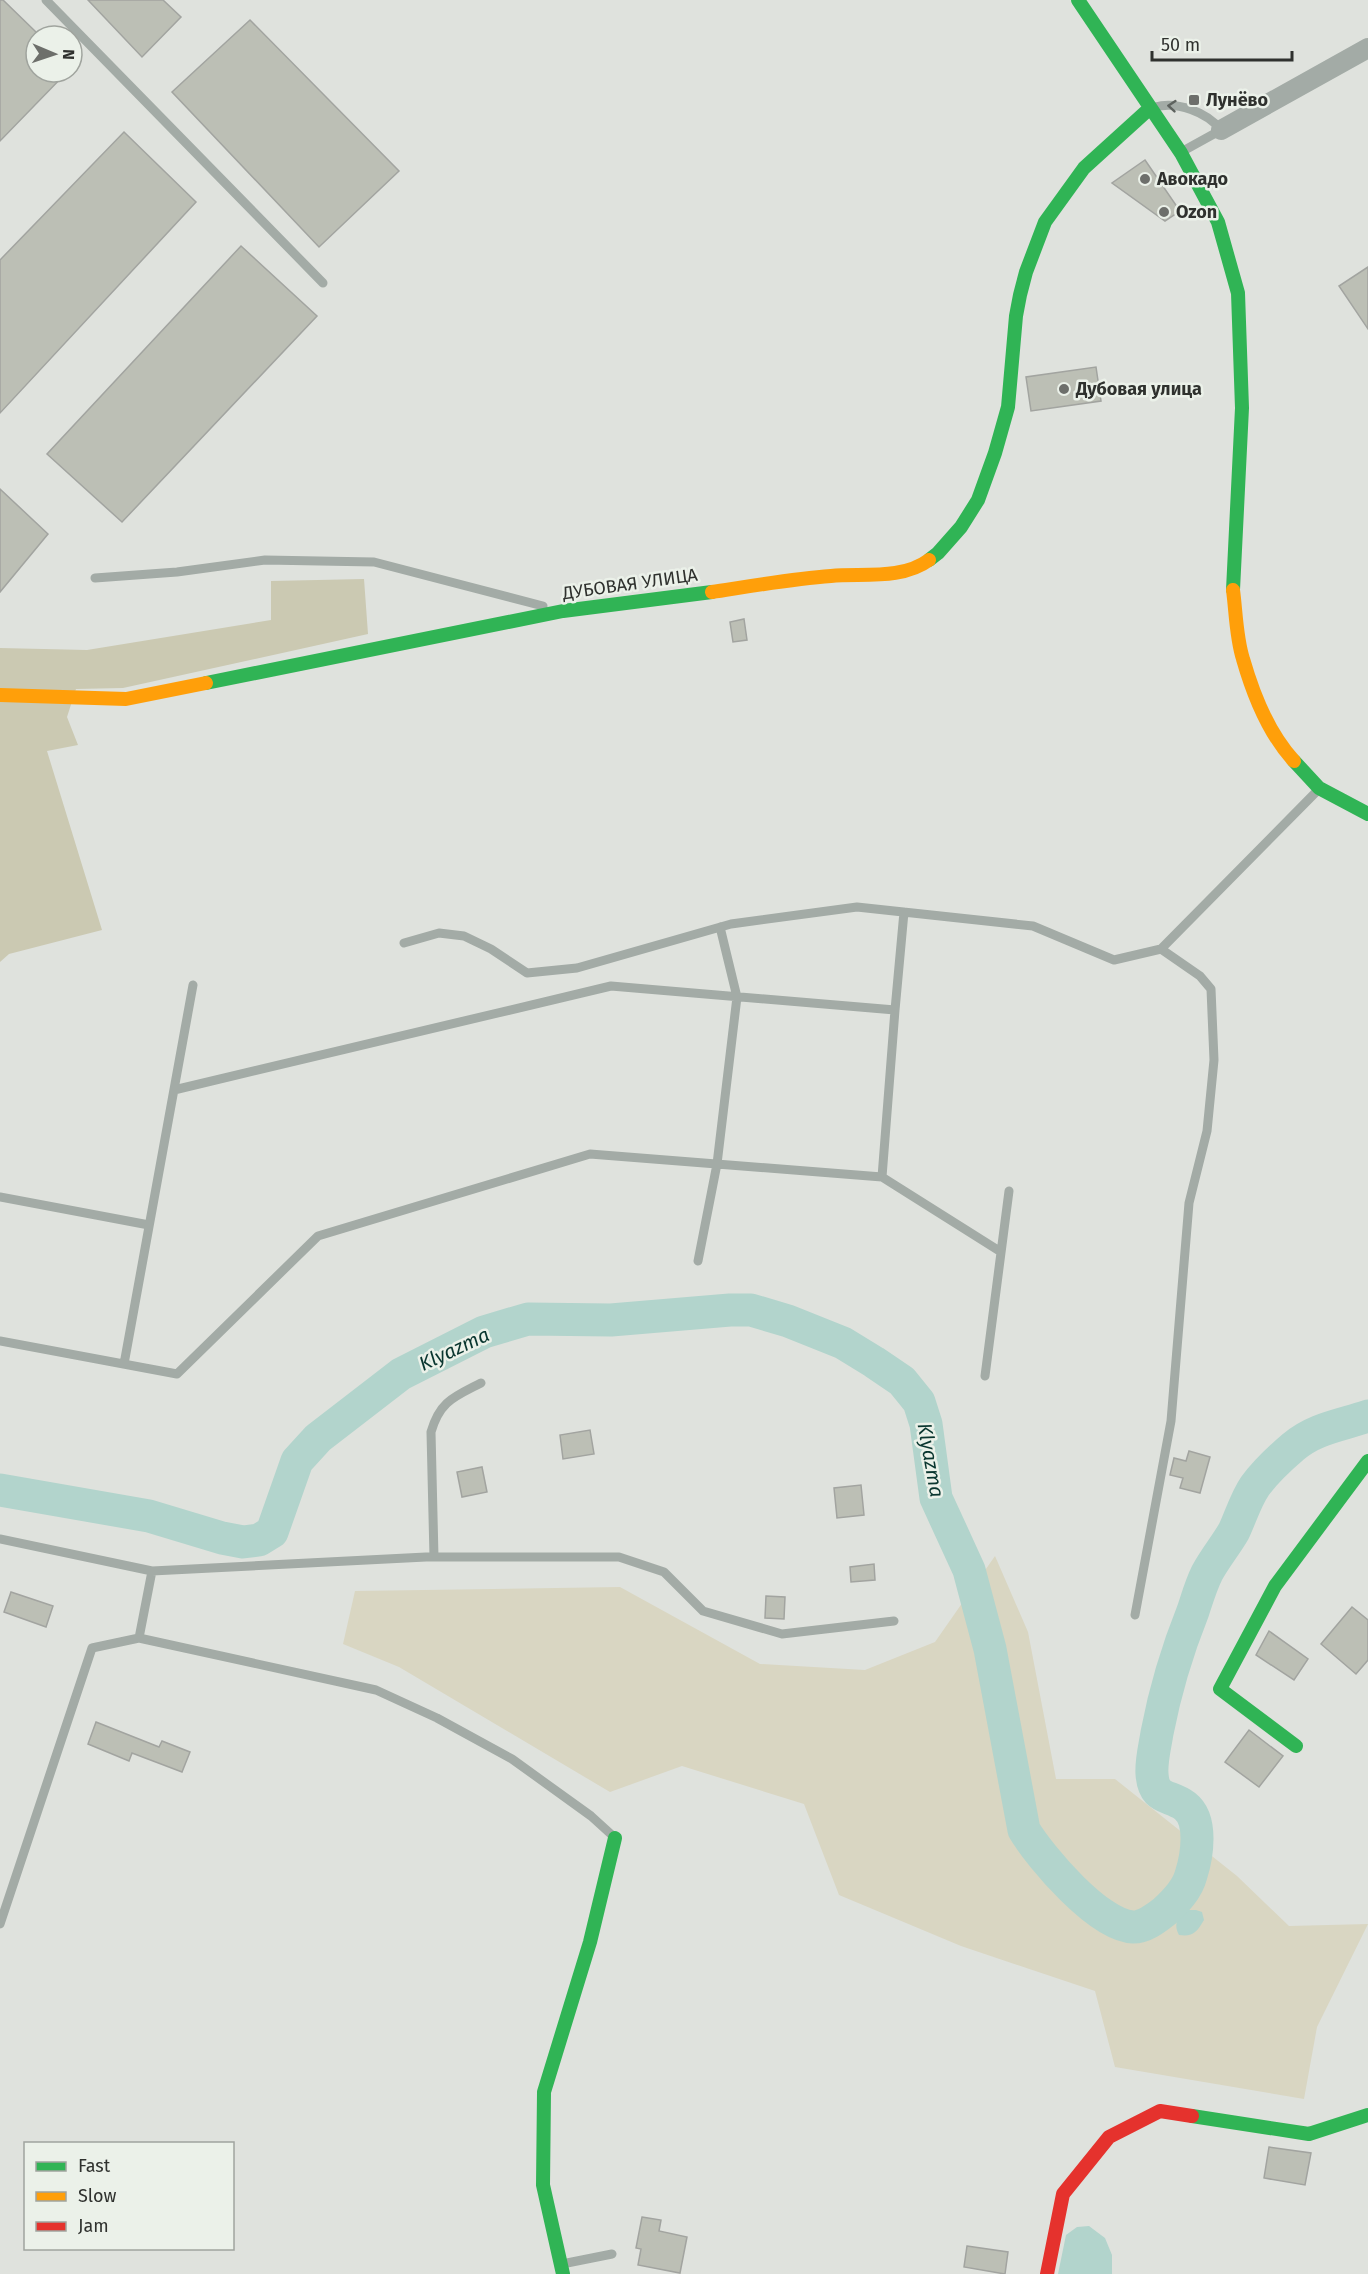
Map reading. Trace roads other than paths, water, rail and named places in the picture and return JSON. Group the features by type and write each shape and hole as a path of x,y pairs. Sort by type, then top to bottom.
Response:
{"street":[{"path":"1078,0 1149,109 1181,153 1218,222 1238,293 1242,408 1233,590 1242,657 1263,711 1283,749 1319,788 1368,814"},
{"path":"1221,130 1368,48"},
{"name":"ДУБОВАЯ УЛИЦА","path":"0,696 126,699 563,611 830,576 898,573 921,566 938,553 961,527 978,500 995,453 1008,407 1020,295 1045,222 1084,168 1149,109"},
{"path":"1296,1746 1220,1689 1275,1586 1368,1461"},
{"path":"562,2269 543,2186 543,2092 590,1942 615,1838"},
{"path":"1047,2274 1063,2194 1109,2137 1160,2110 1309,2134 1368,2115"}],"lane":[{"path":"46,0 323,283"},
{"path":"1149,109 1166,104 1179,106 1213,120 1221,130 1181,153"},
{"path":"95,578 177,572 265,560 374,562 563,611"},
{"path":"404,943 439,933 464,936 491,949 527,973 577,968 720,927 857,907 1033,926 1114,960 1161,950 1319,788"},
{"path":"882,1178 904,912"},
{"path":"698,1261 717,1164 737,997 720,927"},
{"path":"1135,1615 1171,1421 1189,1203 1207,1131 1214,1060 1210,989 1200,976 1161,950"},
{"path":"124,1364 193,985"},
{"path":"174,1090 612,986 895,1010"},
{"path":"0,1341 177,1374 318,1236 590,1154 882,1178 1001,1252"},
{"path":"985,1376 1009,1191"},
{"path":"0,1197 149,1225"},
{"path":"434,1557 430,1432 436,1414 451,1398 481,1383"},
{"path":"0,1539 152,1571 434,1557 619,1557 664,1572 703,1611 782,1634 894,1621"},
{"path":"140,1638 152,1571"},
{"path":"0,1924 92,1648 140,1638 376,1690 437,1718 512,1759 591,1816 615,1838"},
{"path":"562,2269 612,2254"}],"water":[{"path":"1185,1910 1202,1912 1204,1920 1194,1933 1179,1935 1176,1928 1177,1921"},
{"path":"1089,2226 1105,2238 1112,2255 1112,2274 1058,2274 1066,2235 1077,2227"}],"waterway":[{"name":"Klyazma","path":"0,1490 149,1516 222,1538 243,1542 259,1540 272,1532 297,1461 318,1438 401,1374 484,1332 528,1319 611,1320 730,1310 751,1310 788,1321 843,1343 874,1362 902,1381 919,1402 926,1424 936,1498 969,1570 990,1649 1024,1830 1043,1857 1072,1889 1104,1915 1119,1924 1133,1927 1154,1919 1177,1899 1189,1880 1195,1858 1197,1839 1191,1812 1179,1802 1159,1793 1153,1783 1152,1769 1157,1733 1168,1686 1205,1578 1234,1531 1252,1491 1273,1465 1310,1435 1368,1416"}],"place":[{"name":"Лунёво","path":"1194,100"},
{"name":"Авокадо","path":"1145,179"},
{"name":"Ozon","path":"1164,212"},
{"name":"Дубовая улица","path":"1064,389"}]}
